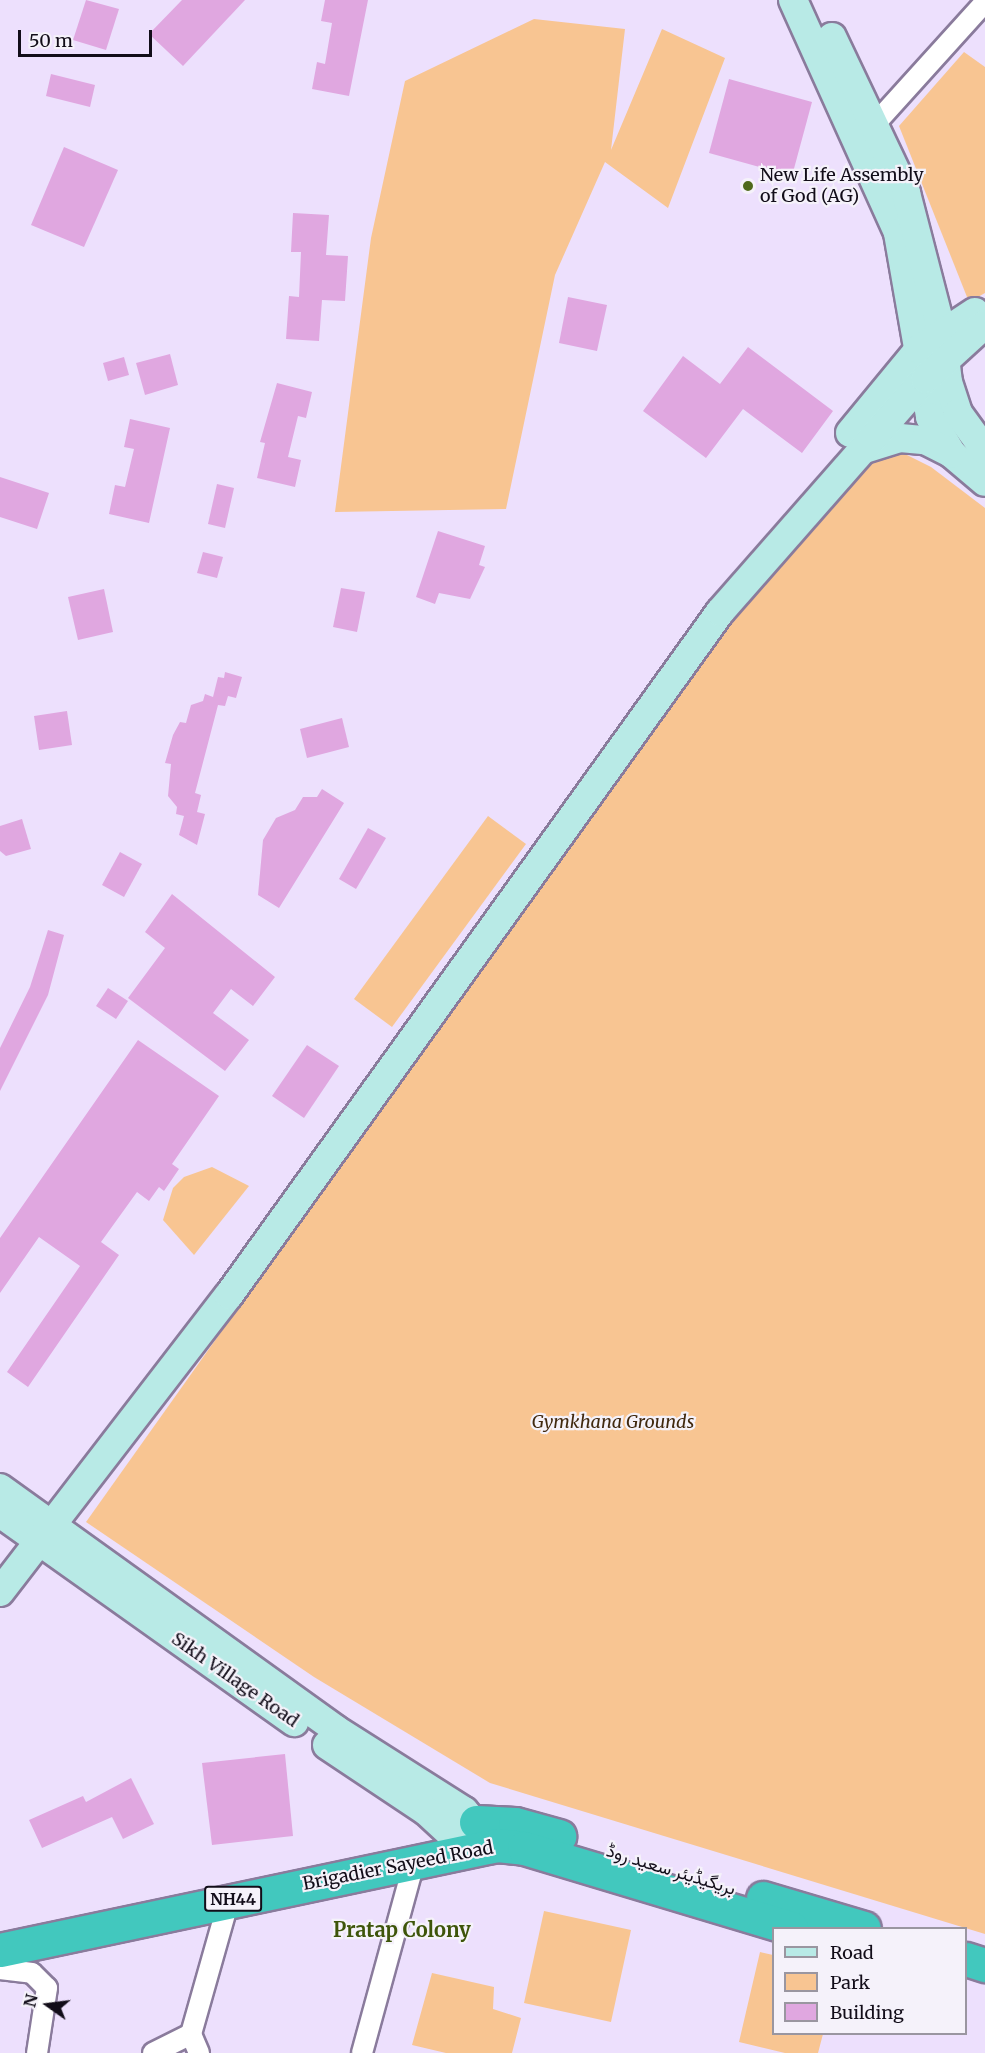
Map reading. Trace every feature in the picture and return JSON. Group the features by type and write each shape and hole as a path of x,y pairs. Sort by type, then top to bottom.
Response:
{"highway":[{"name":"بریگیڈیئر سعید روڈ","path":"479,1839 515,1824 857,1927"},
{"name":"Brigadier Sayeed Road","path":"0,1950 416,1859 479,1839 524,1848 784,1927"},
{"path":"967,1959 985,1965"},
{"path":"967,1982 985,1988"}],"main road":[{"path":"793,0 898,233 958,413 985,450"},
{"path":"814,0 906,193 935,302 936,346 925,379 930,417 952,454"},
{"path":"935,302 981,315"},
{"path":"0,1592 41,1530 719,592 884,408 936,346 981,315"},
{"path":"0,1570 41,1530 229,1295 720,612 858,451 884,408 925,379"},
{"path":"858,451 900,438 925,440 952,454 985,482"},
{"name":"Sikh Village Road","path":"0,1488 41,1530 426,1811 479,1839"},
{"name":"Sikh Village Road","path":"0,1513 41,1530"}],"street":[{"path":"874,125 985,2"},
{"path":"362,2053 416,1859"},
{"path":"200,2053 191,2034 229,1900"},
{"path":"0,1969 32,1973 47,1988 37,2053"},
{"path":"153,2053 191,2034"}],"green space":[{"path":"534,19 625,29 611,150 662,29 725,58 668,208 605,162 555,275 506,509 335,512 371,238 405,81"},
{"path":"964,52 985,67 985,293 969,302 899,126"},
{"name":"Gymkhana Grounds","path":"899,451 931,467 985,508 985,1934 490,1783 314,1677 86,1522 729,617 853,471"},
{"path":"488,816 526,844 392,1027 354,999"},
{"path":"212,1167 249,1186 194,1255 163,1220 173,1188 184,1177"},
{"path":"544,1911 631,1930 611,2022 524,2003"},
{"path":"760,1952 772,1955 772,2035 823,2035 818,2053 785,2053 739,2042"},
{"path":"432,1973 494,1987 493,2009 521,2018 512,2053 446,2053 412,2045"}],"building":[{"path":"86,0 119,9 106,50 73,40"},
{"path":"182,0 245,0 183,66 149,34"},
{"path":"325,0 368,0 349,96 312,89 317,62 325,64 332,23 321,21"},
{"path":"51,74 95,85 90,107 46,96"},
{"path":"729,79 812,102 792,176 709,153"},
{"path":"64,147 118,170 84,247 31,225"},
{"path":"293,213 329,215 326,255 348,256 345,301 322,300 319,341 286,339 289,296 299,297 301,252 291,252"},
{"path":"568,297 607,305 597,351 559,343"},
{"path":"748,347 833,411 802,453 743,409 706,458 643,411 683,356 720,384"},
{"path":"170,354 178,385 145,395 136,363"},
{"path":"124,357 129,375 108,381 103,363"},
{"path":"277,383 312,392 306,418 298,416 288,457 301,460 295,487 257,478 265,443 260,442"},
{"path":"130,419 170,428 149,523 109,514 115,485 125,487 134,449 124,447"},
{"path":"0,477 49,493 37,529 0,517"},
{"path":"217,484 234,488 225,528 208,524"},
{"path":"438,531 485,546 479,565 485,567 470,599 439,593 435,604 416,597"},
{"path":"203,552 223,557 217,578 197,573"},
{"path":"341,588 365,592 357,632 333,627"},
{"path":"104,589 113,632 78,640 68,597"},
{"path":"225,672 242,677 236,698 228,696 225,706 218,705 195,793 201,795 197,812 205,814 197,845 179,835 184,816 176,814 177,807 168,796 171,764 165,763 173,735 180,722 186,723 191,705 203,701 205,694 213,697 218,677 224,678"},
{"path":"67,711 72,745 39,750 34,716"},
{"path":"342,718 349,747 307,758 300,729"},
{"path":"322,789 344,803 279,908 258,895 263,840 276,818 295,810 303,797 317,797"},
{"path":"22,819 31,849 6,856 0,851 0,826"},
{"path":"368,828 386,838 356,889 339,879"},
{"path":"120,852 142,864 124,897 102,885"},
{"path":"172,894 275,977 253,1006 231,989 213,1013 249,1040 225,1071 128,998 165,948 145,932"},
{"path":"48,930 64,935 48,995 0,1091 0,1048 30,987"},
{"path":"108,988 128,1001 116,1019 96,1006"},
{"path":"138,1040 219,1096 172,1164 179,1169 164,1191 159,1187 149,1201 137,1192 101,1242 119,1255 28,1387 7,1372 80,1266 39,1237 0,1293 0,1238"},
{"path":"307,1045 339,1066 304,1118 272,1096"},
{"path":"285,1754 293,1836 212,1845 202,1763"},
{"path":"131,1778 154,1824 123,1839 112,1817 42,1848 29,1820 83,1796 86,1802"}],"place":[{"name":"New Life Assembly of God (AG)","path":"748,186"}],"district":[{"name":"Pratap Colony","path":"402,1929"}]}
